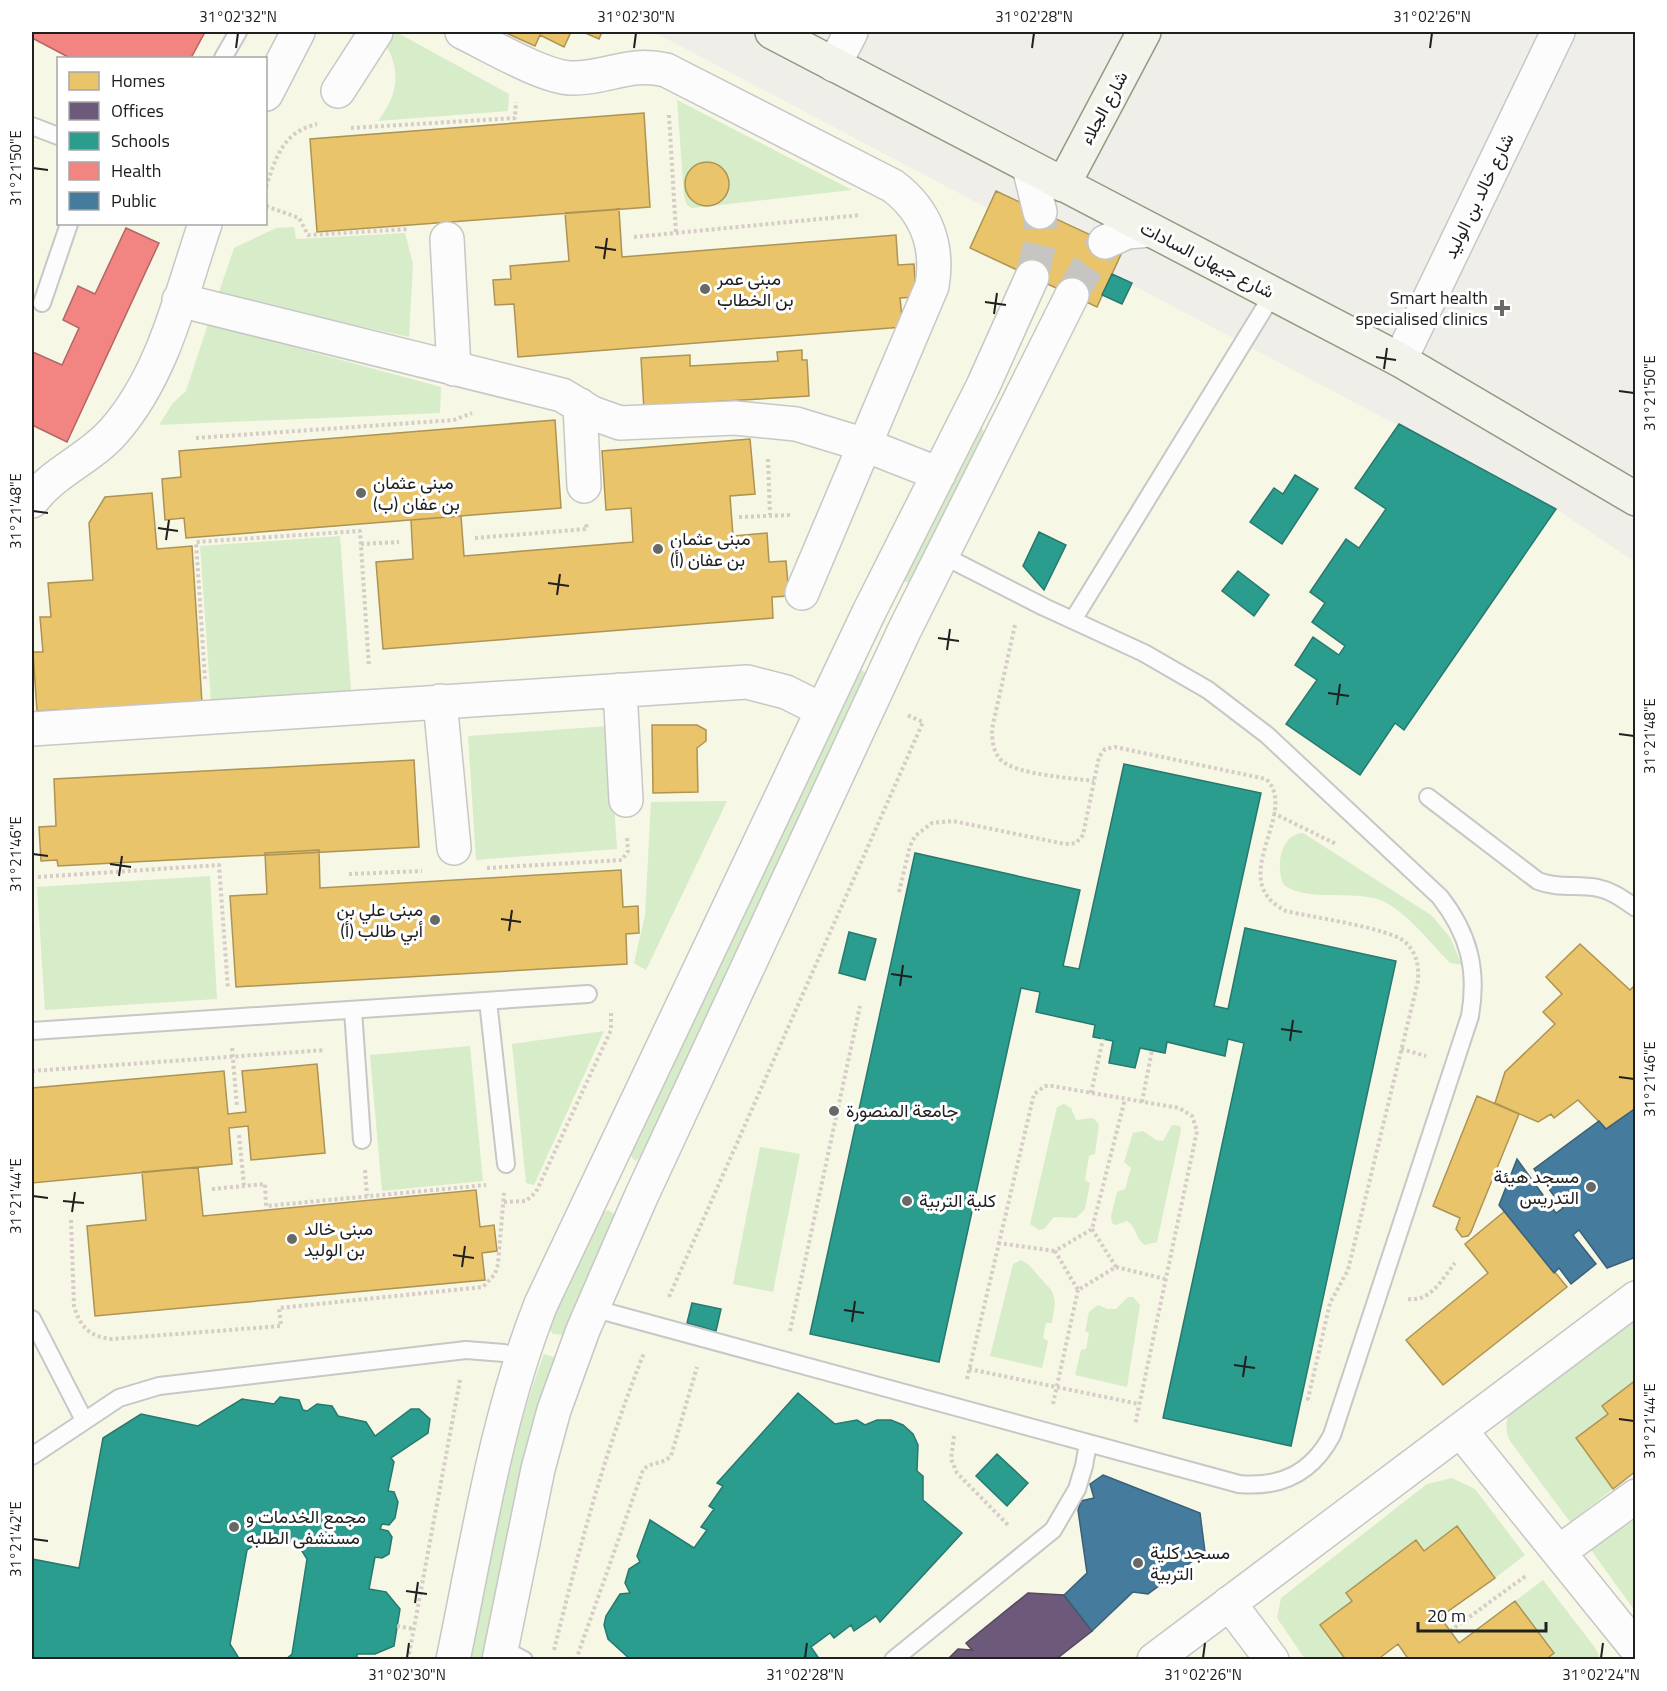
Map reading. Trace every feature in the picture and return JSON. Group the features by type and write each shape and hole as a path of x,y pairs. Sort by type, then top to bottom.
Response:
{"main road":[{"name":"شارع جيهان السادات","path":"772,32 1400,360 1633,491"},
{"name":"شارع الجلاء","path":"1063,185 1144,32"}],"street":[{"path":"267,92 298,32"},
{"path":"338,105 376,32"},
{"path":"462,32 547,72 569,78 592,76 637,66 666,70 893,186 918,209 926,223 933,246 932,286 802,593"},
{"path":"834,65 851,32"},
{"name":"شارع خالد بن الوليد","path":"1400,360 1558,32"},
{"path":"1029,167 1040,212"},
{"path":"32,501 47,482 98,447 127,416 149,381 205,225"},
{"path":"1105,242 1127,232 1150,230"},
{"path":"447,239 454,369"},
{"path":"453,1659 500,1434 521,1358 541,1304 868,612 983,386 1032,276"},
{"path":"508,1656 545,1439 563,1381 592,1308 640,1199 871,700 1072,295"},
{"path":"179,300 562,395 592,413 620,423 735,418 766,420 826,431 939,474"},
{"path":"983,386 1019,402"},
{"path":"580,405 584,486"},
{"path":"868,612 904,631"},
{"path":"32,729 747,682 786,692 822,710"},
{"path":"620,690 626,801"},
{"path":"440,701 443,859"},
{"path":"599,1179 640,1199"},
{"path":"1154,1659 1635,1298"},
{"path":"1460,1430 1635,1648"},
{"path":"1559,1552 1635,1496"},
{"path":"1229,1603 1272,1659"}],"lane":[{"path":"224,57 238,32"},
{"path":"32,126 57,136"},
{"path":"42,303 69,225"},
{"path":"1073,620 1273,294"},
{"path":"592,1308 1239,1484 1258,1486 1277,1484 1294,1477 1310,1466 1323,1452 1340,1410 1470,1016 1474,991 1473,965 1466,940 1455,917 1440,897 1239,711 1177,670 942,555"},
{"path":"1428,797 1538,881 1558,887 1600,888 1611,891 1635,908"},
{"path":"32,1031 588,994"},
{"path":"488,1001 506,1164"},
{"path":"353,1010 362,1140"},
{"path":"32,1319 84,1420"},
{"path":"32,1455 119,1398 159,1386 466,1350 485,1350 521,1358"},
{"path":"893,1659 1053,1530 1067,1510 1084,1466 1088,1443"}],"path":[{"path":"267,184 277,154 288,138 338,105 354,129 515,118 519,59"},
{"path":"666,70 676,233"},
{"path":"267,206 299,218 308,235 446,226 447,239"},
{"path":"634,237 918,209"},
{"path":"196,438 462,419 474,411 479,404 488,376"},
{"path":"766,420 770,516"},
{"path":"475,538 587,528 584,486"},
{"path":"739,517 836,515"},
{"path":"208,716 196,542 360,531 372,706"},
{"path":"361,544 399,542"},
{"path":"1021,595 993,729 992,740 995,751 1010,766 1094,781"},
{"path":"552,1659 599,1477 656,1325 923,722 871,700"},
{"path":"899,892 910,846 915,836 932,823 953,821 1065,844 1076,843 1083,834 1101,753 1110,747 1266,779 1272,785 1275,801 1260,875 1268,897 1276,906 1286,911 1395,935 1404,941 1416,959 1418,981 1348,1270 1330,1304 1308,1399 1340,1410"},
{"path":"479,868 622,860 628,851 626,801"},
{"path":"349,874 443,859"},
{"path":"38,877 219,865 237,1107"},
{"path":"504,1202 526,1201 536,1192 611,1030 612,1018 608,1007 599,998 588,994"},
{"path":"784,1360 860,1006"},
{"path":"1091,1093 1103,1039"},
{"path":"32,1071 355,1047"},
{"path":"1142,1102 1152,1050"},
{"path":"1031,1548 953,1466 951,1451 1034,1094 1045,1086 1187,1111 1196,1123 1128,1454"},
{"path":"998,1243 1055,1251 1092,1229 1125,1099"},
{"path":"239,1135 244,1185"},
{"path":"71,1220 74,1306 78,1320 86,1330 98,1338 112,1339 281,1326 279,1308 483,1287 495,1274 498,1264 506,1164"},
{"path":"212,1189 265,1184 266,1206 505,1183"},
{"path":"1092,1229 1116,1267 1165,1279"},
{"path":"1047,1431 1078,1290 1055,1251"},
{"path":"1078,1290 1116,1267"},
{"path":"576,1659 644,1470 652,1464 664,1462 671,1456 705,1338"},
{"path":"408,1659 466,1350"},
{"path":"969,1369 1139,1404"},
{"path":"1450,1630 1559,1552"}],"shaded area":[{"name":"جامعة المنصورة","path":"32,32 654,32 987,208 996,191 1123,250 1112,274 1556,509 1635,562 1635,1659 32,1660"}],"green space":[{"path":"391,32 396,32 509,94 508,111 378,121 390,102 395,82 393,62 384,42"},
{"path":"677,100 852,190 692,208 687,205 684,196","holes":["708,161 722,169 728,178 728,188 724,197 707,206 697,204 685,189 689,173"]},
{"path":"294,227 296,239 405,233 413,264 409,337 218,295 234,248 276,228"},
{"path":"208,324 441,387 440,413 159,425 173,403 186,391"},
{"path":"978,428 982,428 985,435 911,582 905,582 901,578"},
{"path":"340,536 351,692 211,702 200,546"},
{"path":"861,670 867,674 642,1156 635,1161 630,1155 858,671"},
{"path":"609,726 617,849 476,860 468,736"},
{"path":"727,801 646,970 634,963 645,915 651,802"},
{"path":"1303,833 1431,915 1450,937 1462,965 1450,963 1409,919 1380,900 1357,896 1316,895 1293,890 1284,885 1280,870 1282,853 1289,839"},
{"path":"210,876 217,999 45,1010 37,887"},
{"path":"604,1031 534,1185 526,1183 512,1044"},
{"path":"470,1046 483,1181 382,1191 370,1055"},
{"path":"1064,1104 1071,1108 1076,1120 1093,1118 1099,1124 1095,1154 1089,1156 1085,1180 1090,1183 1085,1209 1076,1218 1054,1217 1044,1229 1039,1230 1030,1224 1057,1107"},
{"path":"1172,1125 1180,1126 1181,1130 1157,1242 1145,1245 1127,1221 1116,1225 1112,1223 1111,1216 1117,1192 1125,1189 1131,1168 1124,1162 1133,1133 1143,1131 1156,1140 1163,1141"},
{"path":"760,1147 800,1154 773,1292 733,1284"},
{"path":"608,1210 614,1214 614,1218 566,1330 563,1335 553,1334 550,1330 551,1324 601,1214"},
{"path":"1021,1260 1029,1265 1052,1291 1055,1302 1052,1323 1046,1323 1043,1338 1048,1341 1042,1368 990,1356 1013,1264"},
{"path":"1128,1297 1133,1297 1140,1305 1127,1387 1075,1375 1081,1350 1086,1349 1089,1333 1085,1331 1089,1312 1098,1305 1107,1309 1116,1309"},
{"path":"1635,1316 1635,1380 1602,1406 1608,1414 1576,1438 1613,1489 1570,1522 1510,1441 1506,1429 1507,1419 1510,1411"},
{"path":"544,1354 557,1358 529,1435 483,1659 469,1660 510,1467"},
{"path":"1452,1478 1475,1489 1525,1555 1495,1578 1457,1526 1424,1551 1416,1540 1346,1592 1352,1601 1320,1625 1346,1659 1305,1659 1277,1618 1281,1598 1427,1484"},
{"path":"1634,1520 1636,1521 1635,1611 1591,1550"},
{"path":"1543,1580 1596,1649 1600,1659 1545,1659 1554,1652 1515,1601"}],"building: Homes":[{"path":"504,32 571,32 564,47 540,35 535,46"},
{"path":"583,32 602,32 599,39"},
{"path":"644,113 650,207 317,232 310,139"},
{"path":"707,162 722,169 729,184 722,199 707,206 692,199 685,184 692,169"},
{"path":"996,191 1123,250 1097,307 970,248"},
{"name":"مبنى عمر بن الخطاب","path":"619,209 622,257 896,235 898,265 914,264 916,297 900,298 903,327 518,357 514,304 495,305 493,280 511,279 510,266 569,261 565,213"},
{"path":"802,350 802,360 807,360 809,396 692,403 692,407 644,410 641,358 690,355 690,366 778,361 777,352"},
{"name":"مبنى عثمان بن عفان (ب)","path":"555,420 561,508 186,538 184,518 165,520 162,479 181,477 179,451"},
{"name":"مبنى عثمان بن عفان (أ)","path":"750,439 755,494 730,496 733,536 767,533 769,562 786,561 789,596 772,597 773,618 383,649 376,562 413,559 411,520 461,516 464,556 633,542 631,508 606,510 602,451"},
{"path":"152,493 157,549 192,546 202,703 37,711 33,652 43,652 40,617 51,617 48,583 93,580 89,523 105,497"},
{"path":"652,725 697,725 706,730 706,741 697,748 698,792 653,793"},
{"path":"414,760 419,847 58,866 57,860 41,861 39,827 56,826 54,779"},
{"name":"مبنى علي بن أبي طالب (أ)","path":"319,850 320,888 621,870 623,907 638,906 639,933 626,934 627,964 236,987 230,896 267,894 265,853"},
{"path":"1580,944 1630,990 1636,984 1636,1108 1606,1129 1578,1100 1554,1118 1551,1114 1538,1122 1495,1103 1505,1072 1555,1024 1543,1012 1562,994 1546,977"},
{"path":"317,1064 325,1153 251,1160 248,1126 229,1128 232,1164 32,1183 32,1088 224,1071 228,1114 246,1112 242,1071"},
{"path":"1477,1096 1519,1114 1471,1232 1468,1236 1462,1237 1456,1229 1460,1218 1433,1206"},
{"name":"مبنى خالد بن الوليد","path":"198,1167 203,1216 476,1190 480,1227 494,1225 497,1251 482,1253 485,1280 95,1316 87,1226 146,1220 142,1172"},
{"path":"1505,1211 1567,1287 1443,1385 1406,1340 1488,1273 1465,1244"},
{"path":"1636,1380 1636,1471 1613,1489 1576,1438 1608,1414 1602,1406"},
{"path":"1457,1526 1495,1578 1440,1617 1459,1643 1515,1601 1554,1653 1545,1660 1409,1660 1398,1644 1377,1660 1346,1660 1320,1625 1352,1601 1346,1593 1416,1540 1424,1551"}],"building: Offices":[{"path":"1028,1593 1064,1595 1092,1631 1055,1660 947,1660 958,1649 972,1650 966,1643"}],"building: Schools":[{"path":"1112,274 1132,283 1122,304 1102,295"},
{"path":"1399,424 1556,509 1404,730 1395,723 1360,775 1286,724 1317,680 1295,665 1313,637 1339,655 1345,646 1312,622 1325,603 1310,592 1346,539 1359,548 1386,509 1355,488"},
{"path":"1295,475 1318,489 1282,544 1250,522 1274,488 1283,494"},
{"path":"1039,532 1066,545 1044,590 1023,566"},
{"path":"1238,571 1269,595 1254,616 1222,591"},
{"name":"كلية التربية","path":"1124,764 1261,793 1214,1006 1228,1009 1245,928 1396,961 1291,1446 1163,1418 1244,1043 1228,1039 1225,1056 1167,1042 1165,1053 1140,1048 1135,1068 1109,1063 1113,1041 1093,1037 1095,1025 1036,1012 1040,992 1021,988 939,1362 810,1334 915,853 1080,890 1063,966 1079,969"},
{"path":"849,932 876,939 865,980 839,973"},
{"path":"692,1303 721,1309 716,1331 687,1323"},
{"path":"798,1393 835,1424 857,1420 865,1425 877,1420 891,1420 903,1425 913,1434 918,1445 917,1471 923,1476 923,1500 962,1533 880,1622 876,1616 854,1631 851,1625 834,1638 830,1633 811,1647 820,1660 631,1660 608,1639 604,1625 606,1616 620,1594 630,1593 625,1583 629,1569 640,1562 637,1556 650,1520 694,1548 707,1530 701,1527 714,1509 709,1506 723,1486 717,1483"},
{"name":"مجمع الخدمات و مستشفى الطلبه","path":"280,1397 299,1400 303,1410 307,1411 317,1404 332,1406 338,1416 366,1422 375,1436 411,1409 419,1409 430,1419 428,1433 391,1458 394,1462 388,1491 394,1492 398,1502 395,1518 389,1525 382,1524 380,1529 388,1531 392,1537 389,1554 382,1558 375,1557 369,1589 386,1592 400,1609 394,1646 375,1654 357,1654 357,1660 285,1660 292,1654 307,1559 297,1543 265,1538 247,1550 230,1644 240,1660 32,1660 32,1559 79,1568 103,1438 141,1414 198,1426 242,1399 274,1404"},
{"path":"997,1454 1028,1483 1007,1506 976,1476"}],"building: Health":[{"path":"32,32 205,32 192,57 68,57 32,38"},
{"path":"126,228 159,243 67,442 32,425 33,352 62,365 79,328 63,320 78,286 95,294"}],"building: Public":[{"name":"مسجد هيئة التدريس","path":"1636,1108 1636,1257 1607,1268 1579,1230 1573,1235 1596,1264 1571,1284 1559,1268 1554,1273 1499,1205 1517,1159 1556,1213 1563,1208 1534,1169 1599,1121 1606,1129"},
{"name":"مسجد كلية التربية","path":"1103,1475 1200,1513 1205,1552 1148,1594 1133,1592 1092,1631 1064,1595 1087,1573 1078,1510 1081,1501 1094,1498 1090,1484"}],"tunnel":[{"path":"1032,277 1041,238 1040,212"},
{"path":"1072,295 1105,242"}],"place":[{"name":"مبنى عمر بن الخطاب","path":"705,289"},
{"name":"Smart health specialised clinics","path":"1502,308"},
{"name":"مبنى عثمان بن عفان (ب)","path":"361,493"},
{"name":"مبنى عثمان بن عفان (أ)","path":"658,549"},
{"name":"مبنى علي بن أبي طالب (أ)","path":"435,920"},
{"name":"جامعة المنصورة","path":"834,1111"},
{"name":"مسجد هيئة التدريس","path":"1591,1187"},
{"name":"كلية التربية","path":"907,1201"},
{"name":"مبنى خالد بن الوليد","path":"292,1239"},
{"name":"مجمع الخدمات و مستشفى الطلبه","path":"234,1527"},
{"name":"مسجد كلية التربية","path":"1138,1563"}]}
